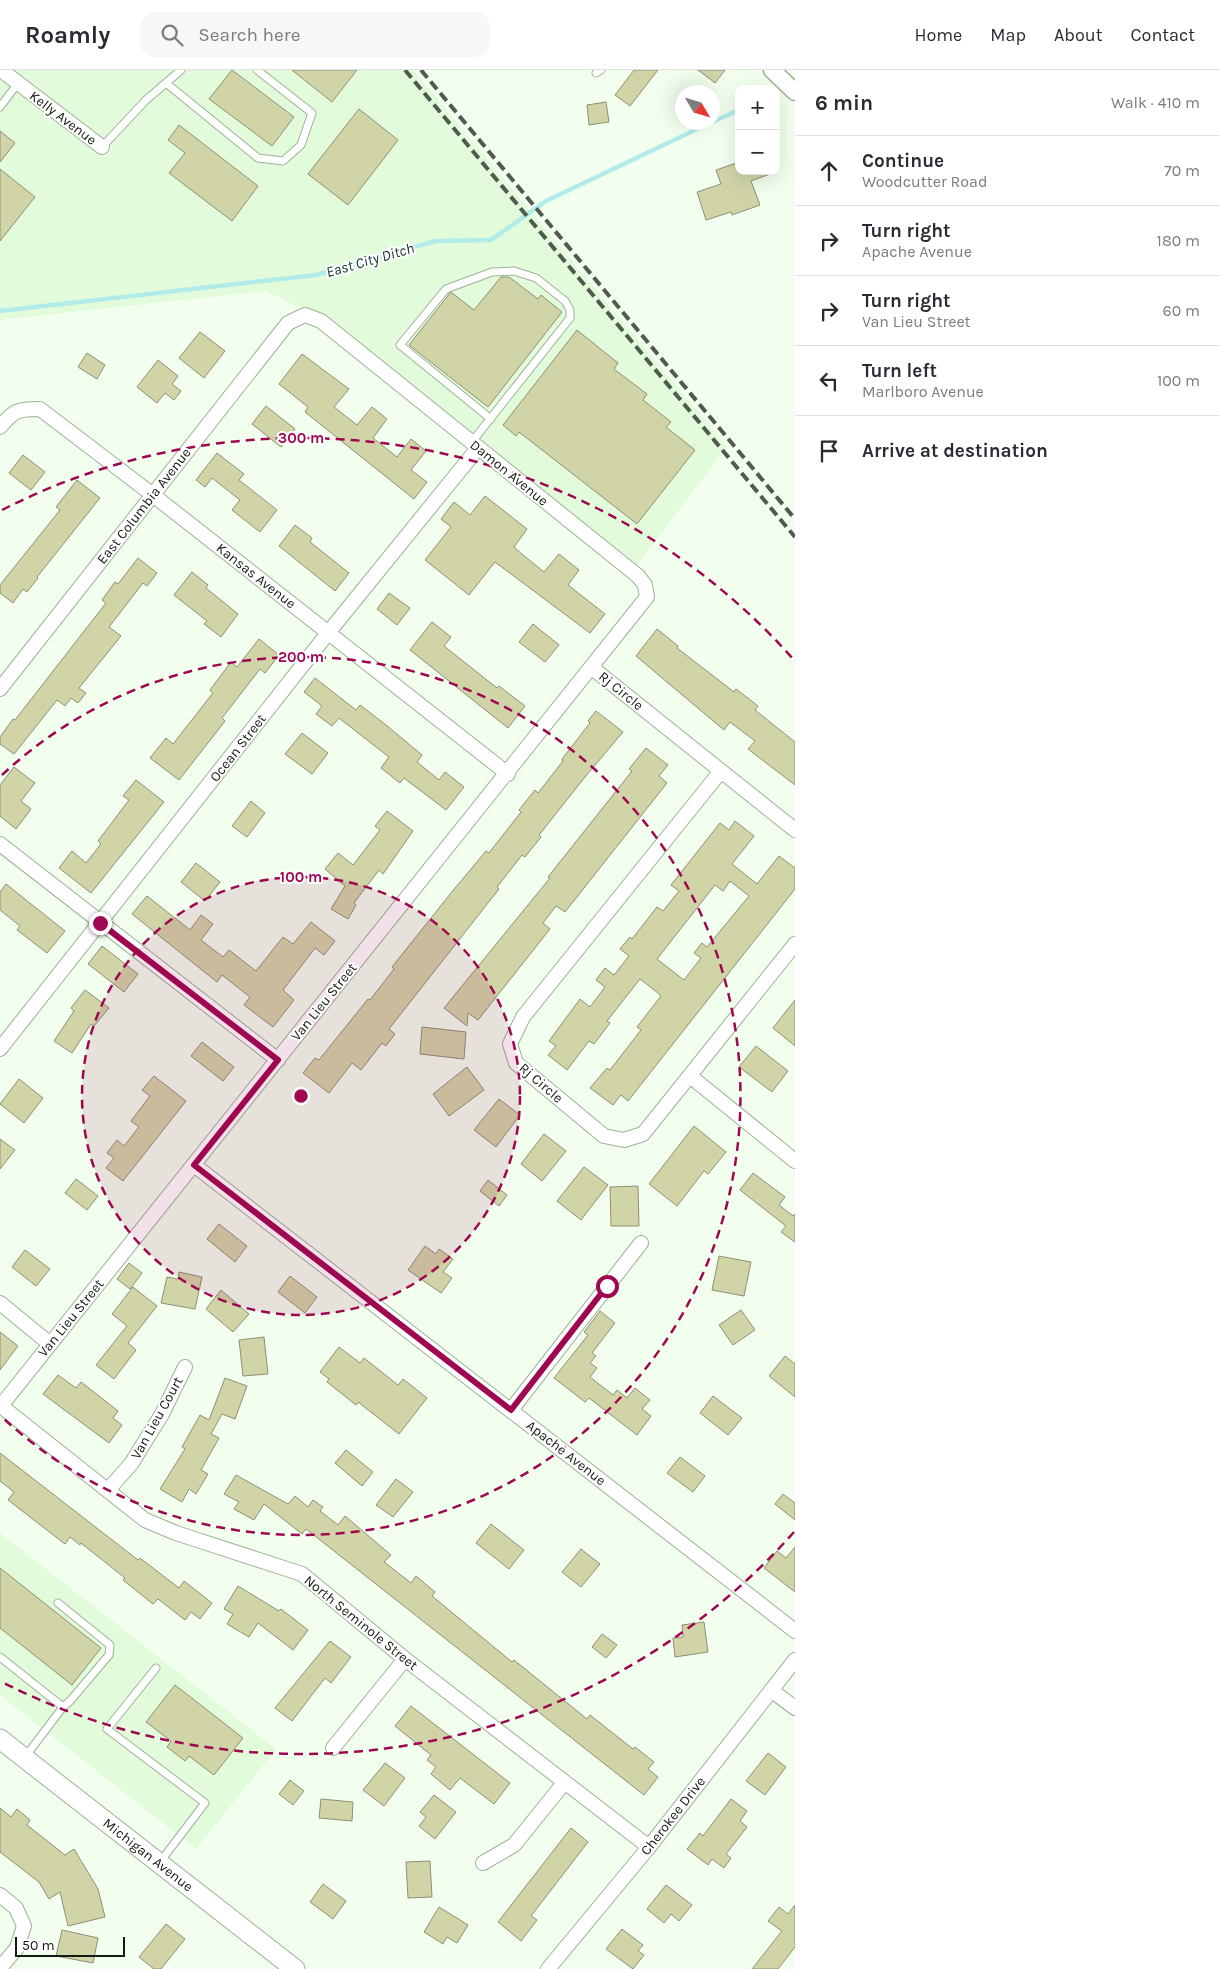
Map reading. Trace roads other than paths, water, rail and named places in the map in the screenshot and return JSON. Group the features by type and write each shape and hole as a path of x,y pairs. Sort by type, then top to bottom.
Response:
{"main road":[{"name":"Michigan Avenue","path":"2,1745 24,1758 295,1969"}],"street":[{"name":"Kelly Avenue","path":"0,70 102,147"},
{"path":"772,70 795,92"},
{"name":"Damon Avenue","path":"288,323 305,315 321,321 638,576 645,585 647,597 591,667"},
{"name":"East Columbia Avenue","path":"0,689 288,323"},
{"name":"Kansas Avenue","path":"0,428 12,414 22,409 40,409 153,495 508,774"},
{"name":"Ocean Street","path":"0,1049 328,634 474,445"},
{"name":"Rj Circle","path":"591,667 720,772 795,830"},
{"name":"Van Lieu Street","path":"1,1407 508,774 591,667"},
{"name":"Rj Circle","path":"720,772 524,1017 510,1044 516,1063 604,1136 624,1140 643,1134 795,944"},
{"path":"0,844 278,1060"},
{"path":"690,1076 795,1161"},
{"name":"Apache Avenue","path":"194,1165 795,1631"},
{"path":"511,1410 641,1242"},
{"path":"0,1303 50,1344"},
{"name":"Van Lieu Court","path":"108,1490 131,1464 162,1414 185,1367"},
{"name":"North Seminole Street","path":"1,1407 145,1520 176,1533 302,1574 405,1659 649,1847"},
{"path":"333,1748 405,1659"},
{"name":"Cherokee Drive","path":"548,1969 649,1847 795,1660"},
{"path":"772,1690 795,1708"},
{"path":"483,1863 514,1846 564,1783"},
{"path":"0,1895 16,1908 24,1926 17,1948 0,1968"}],"lane":[{"path":"102,147 146,100 181,70"},
{"path":"166,83 258,158 283,160 301,145 312,113 257,70"},
{"path":"0,107 18,83"},
{"path":"474,445 491,419 570,318 570,310 565,301 536,278 514,270 492,272 446,289 400,345 491,419"},
{"path":"24,1758 63,1707 109,1655 110,1645 58,1603"},
{"path":"0,1657 63,1707"},
{"path":"156,1668 107,1729 205,1803 160,1863"}],"waterway":[{"name":"East City Ditch","path":"720,118 735,112"},
{"name":"East City Ditch","path":"0,311 316,275 436,241 491,240 546,201 695,130"}],"railway":[{"path":"405,70 795,537"},
{"path":"421,70 795,519"}]}
